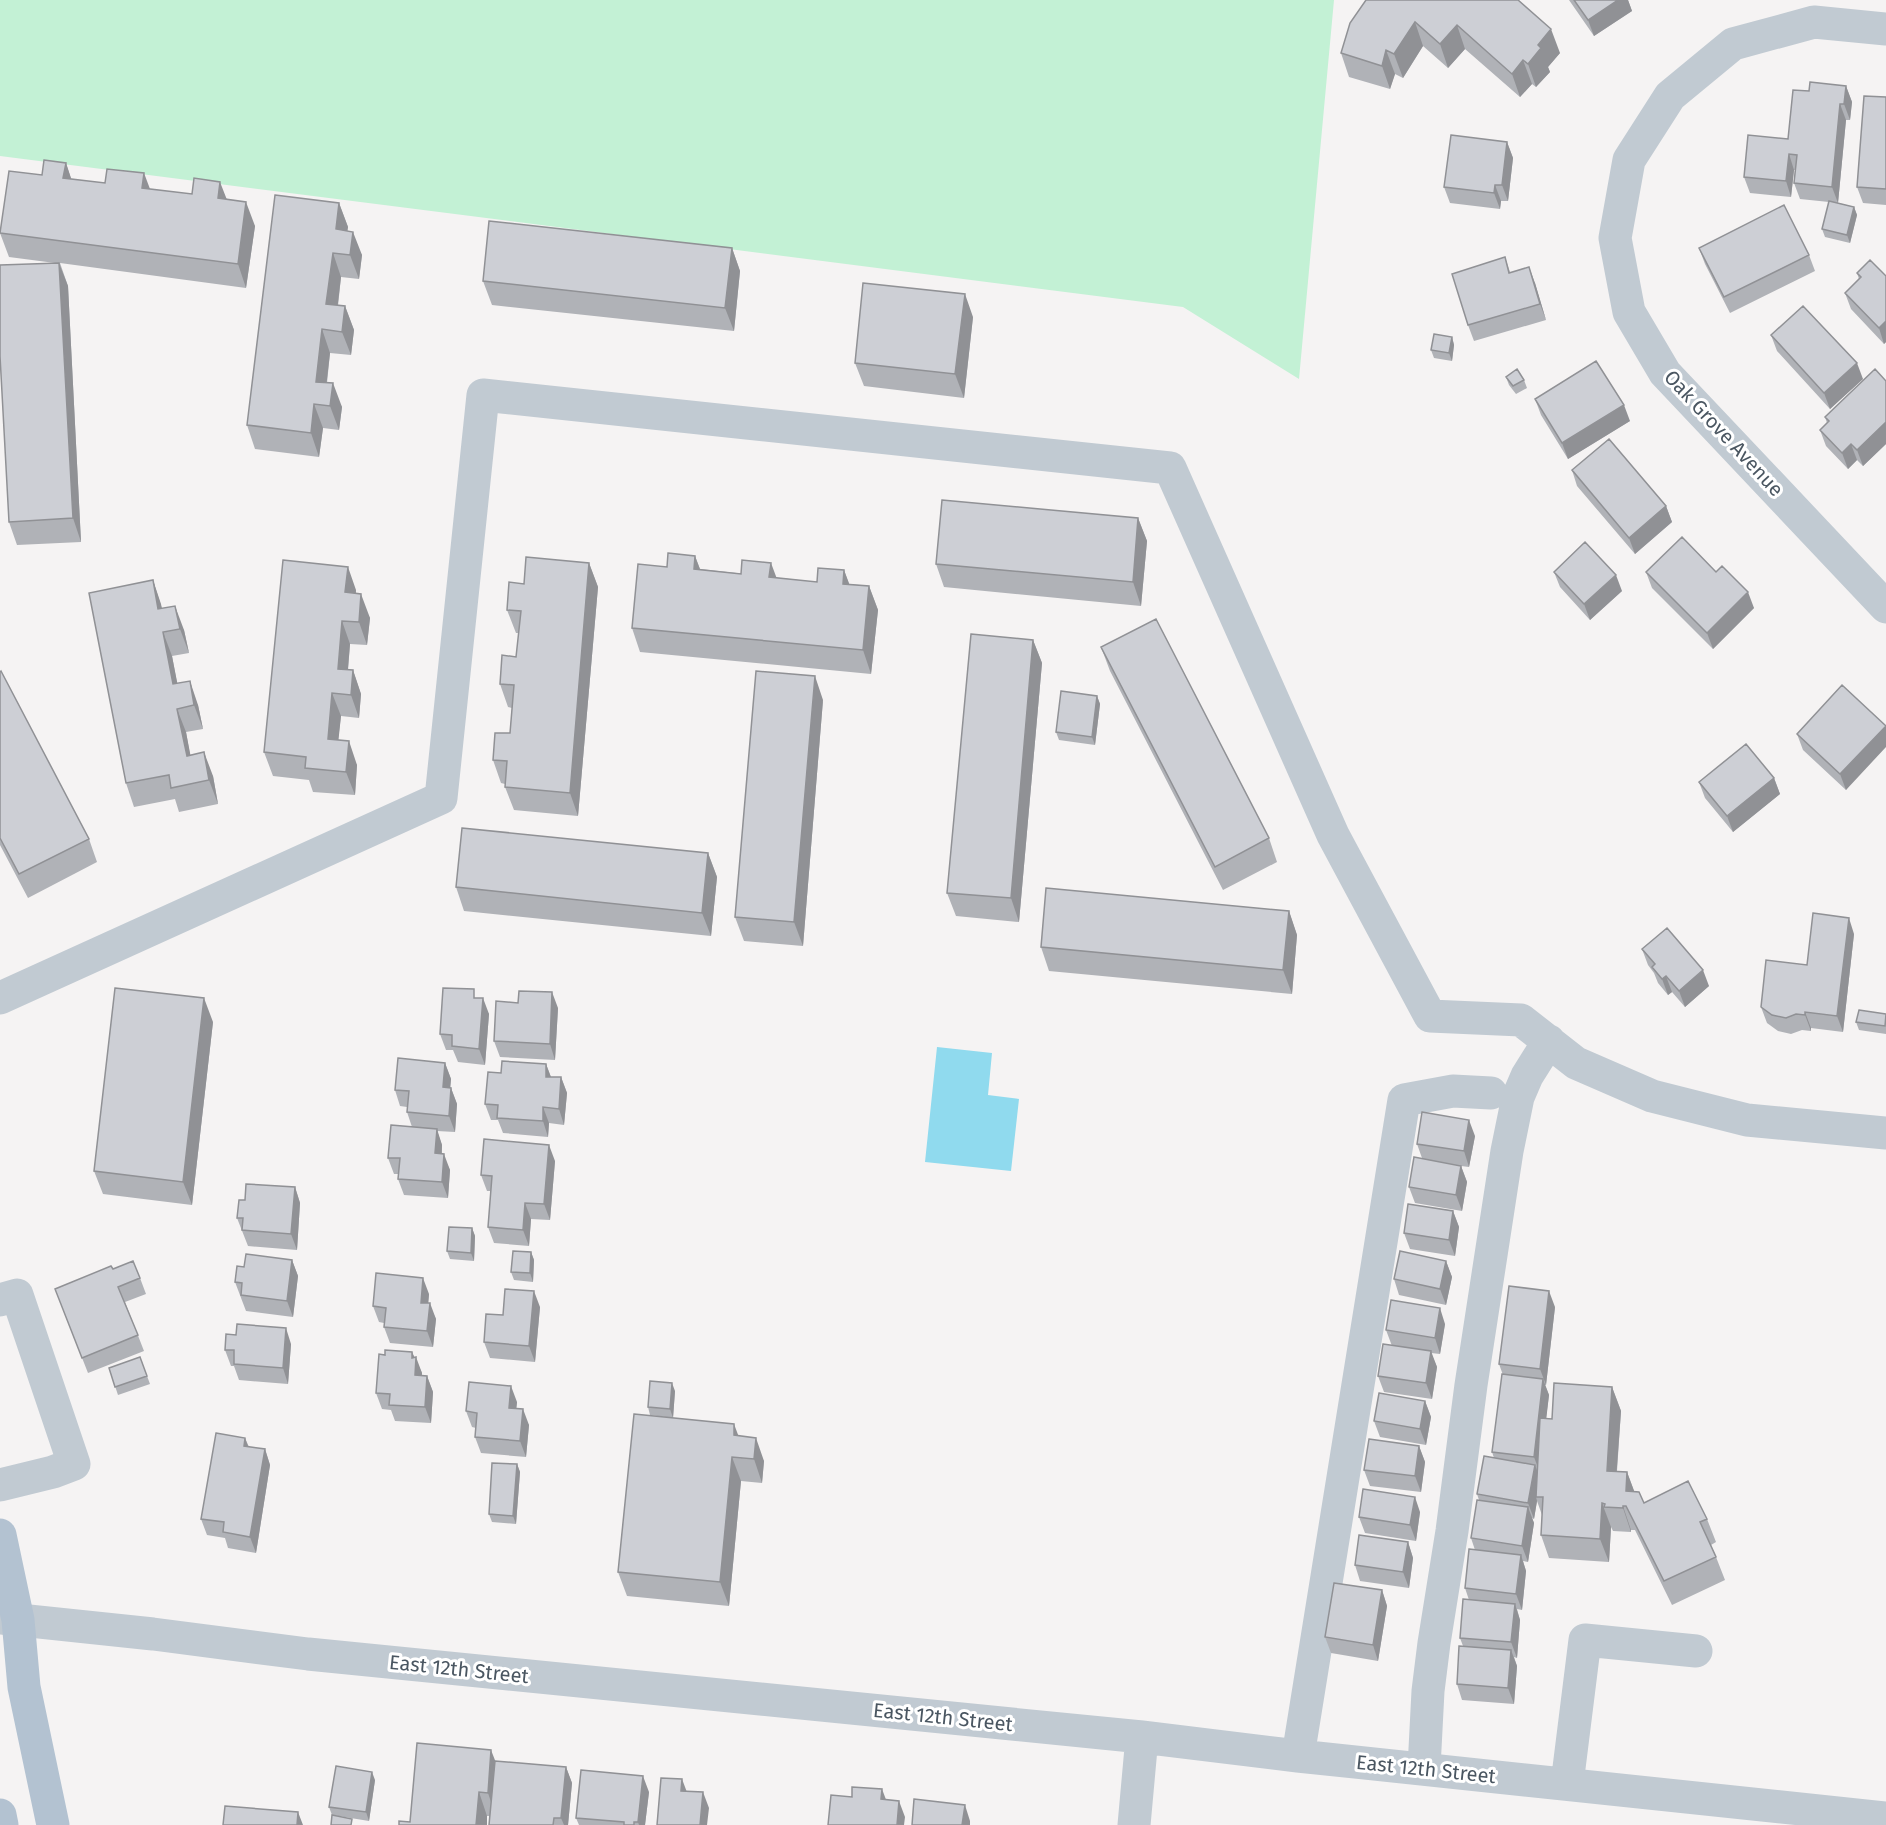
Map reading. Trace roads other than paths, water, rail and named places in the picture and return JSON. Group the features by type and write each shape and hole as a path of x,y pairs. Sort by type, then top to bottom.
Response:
{"main road":[{"path":"0,1535 9,1619 53,1825"},
{"path":"0,1815 2,1825"}],"street":[{"name":"Oak Grove Avenue","path":"1886,29 1814,22 1733,44 1670,96 1629,159 1615,238 1629,312 1665,373 1886,607"},
{"path":"0,998 441,798 483,395 1170,468 1332,835 1430,1016 1521,1020 1576,1063 1653,1096 1747,1120 1886,1133"},
{"path":"1424,1768 1432,1655 1507,1151 1518,1097 1527,1076 1549,1041"},
{"path":"1298,1756 1404,1100 1453,1091 1491,1093"},
{"path":"0,1300 17,1295 74,1464 53,1472 0,1485"},
{"name":"East 12th Street","path":"9,1619 308,1654 1142,1737 1298,1756 1886,1818"},
{"path":"1567,1784 1585,1640 1696,1650"},
{"path":"1134,1825 1142,1737"}],"water":[{"path":"937,1047 992,1053 988,1095 1019,1099 1011,1171 925,1162"}]}
